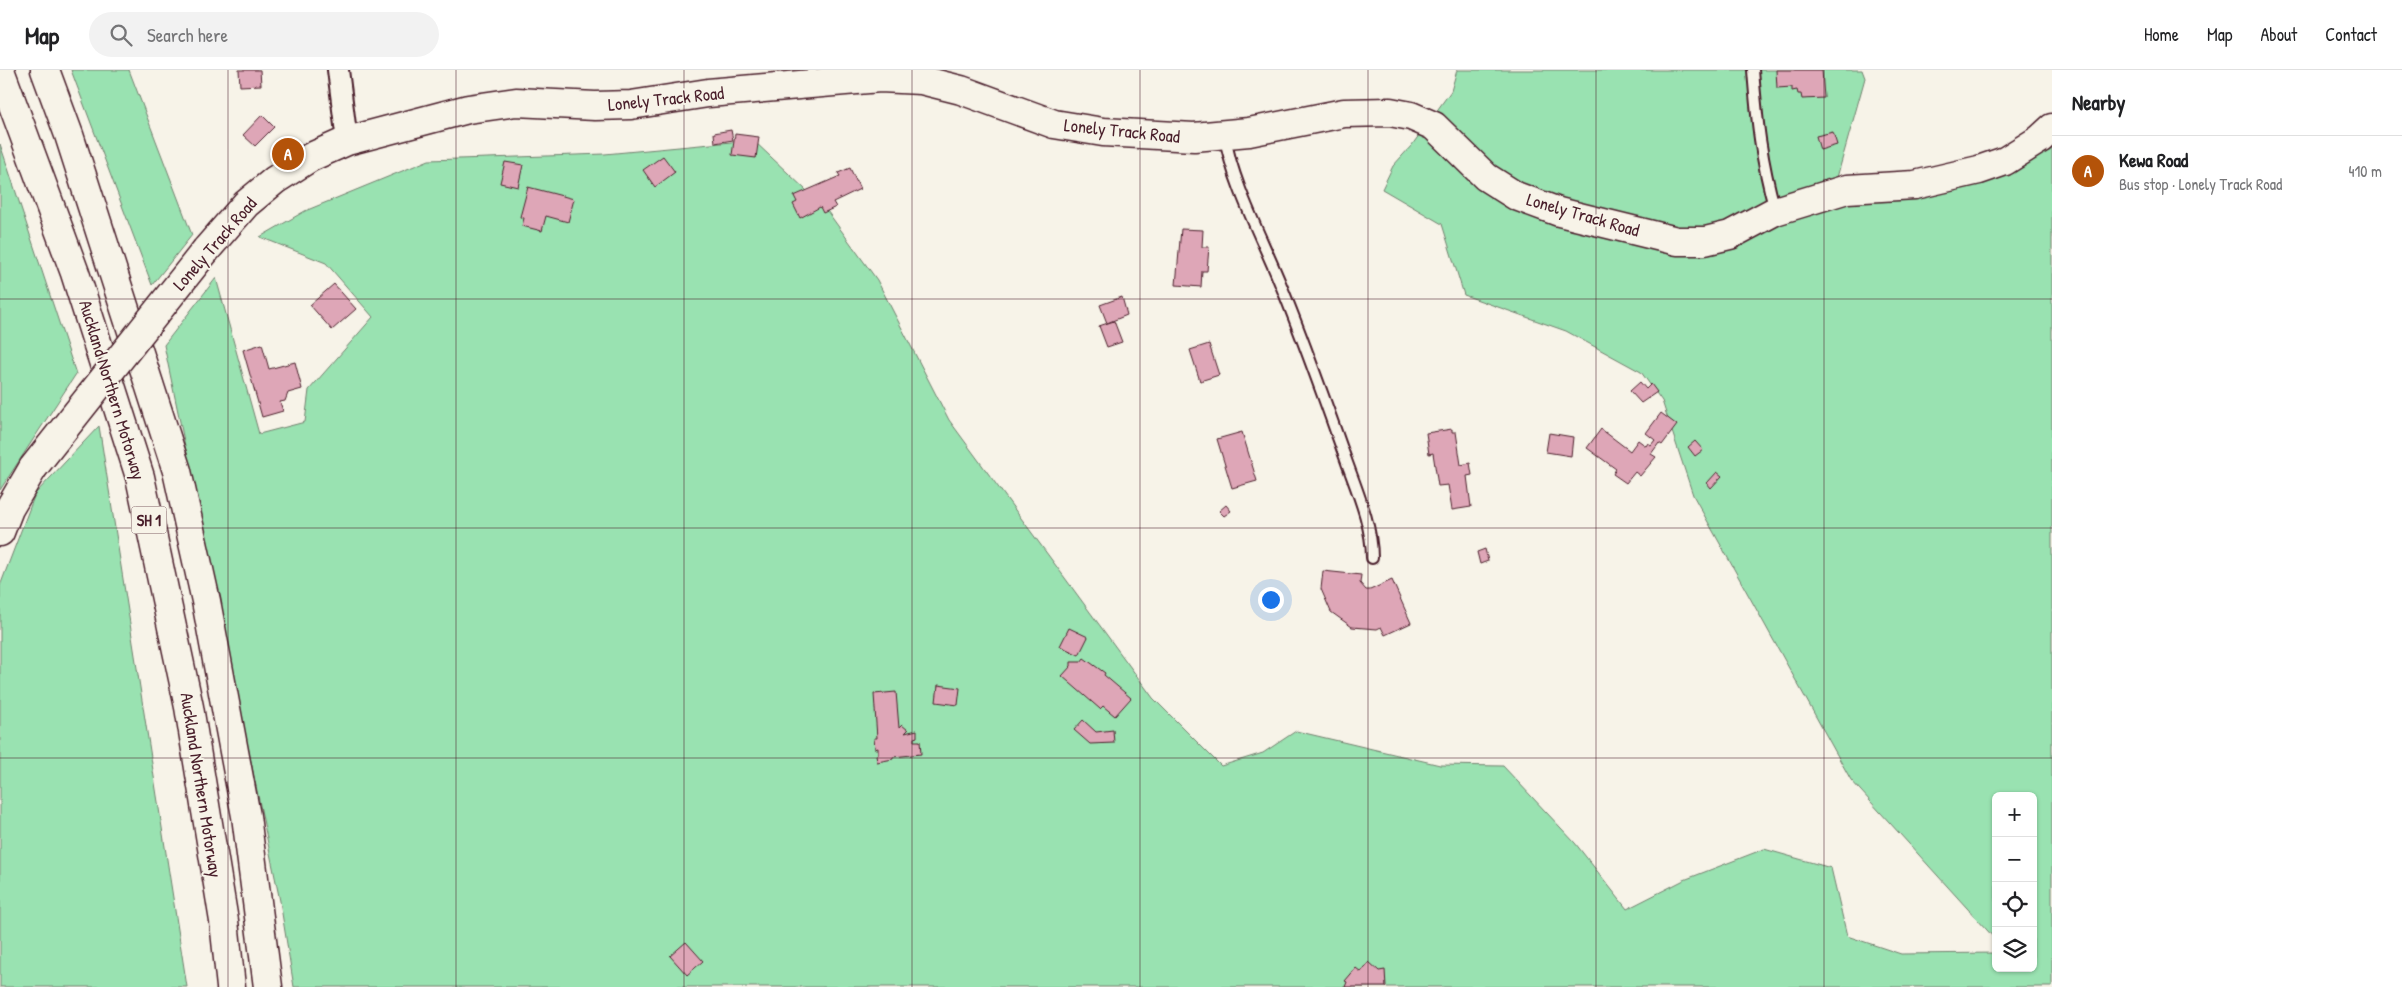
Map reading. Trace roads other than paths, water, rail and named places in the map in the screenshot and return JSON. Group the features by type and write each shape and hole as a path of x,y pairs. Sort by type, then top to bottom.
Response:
{"main road":[{"name":"Auckland Northern Motorway","path":"0,70 76,273 140,477 189,707 224,921 231,987"},
{"name":"Auckland Northern Motorway","path":"45,70 69,135 177,471 206,601 246,816 268,987"},
{"name":"Lonely Track Road","path":"0,532 10,509 34,468 206,250 246,204 275,180 311,157 348,141 468,109 516,102 595,106 631,104 708,93 915,75 1064,126 1102,132 1168,136 1225,135 1344,113 1390,112 1411,116 1434,126 1486,177 1516,196 1559,212 1677,241 1705,241 1730,236 1776,211 1847,189 1915,185 1978,170 2005,161 2040,140 2052,128"}],"street":[{"path":"338,70 348,141"}],"lane":[{"path":"1754,70 1757,130 1764,171 1776,211"},
{"path":"1225,135 1227,148 1245,199 1312,364 1363,509 1372,546 1372,558"}],"place":[{"name":"Kewa Road","path":"288,154"}]}
